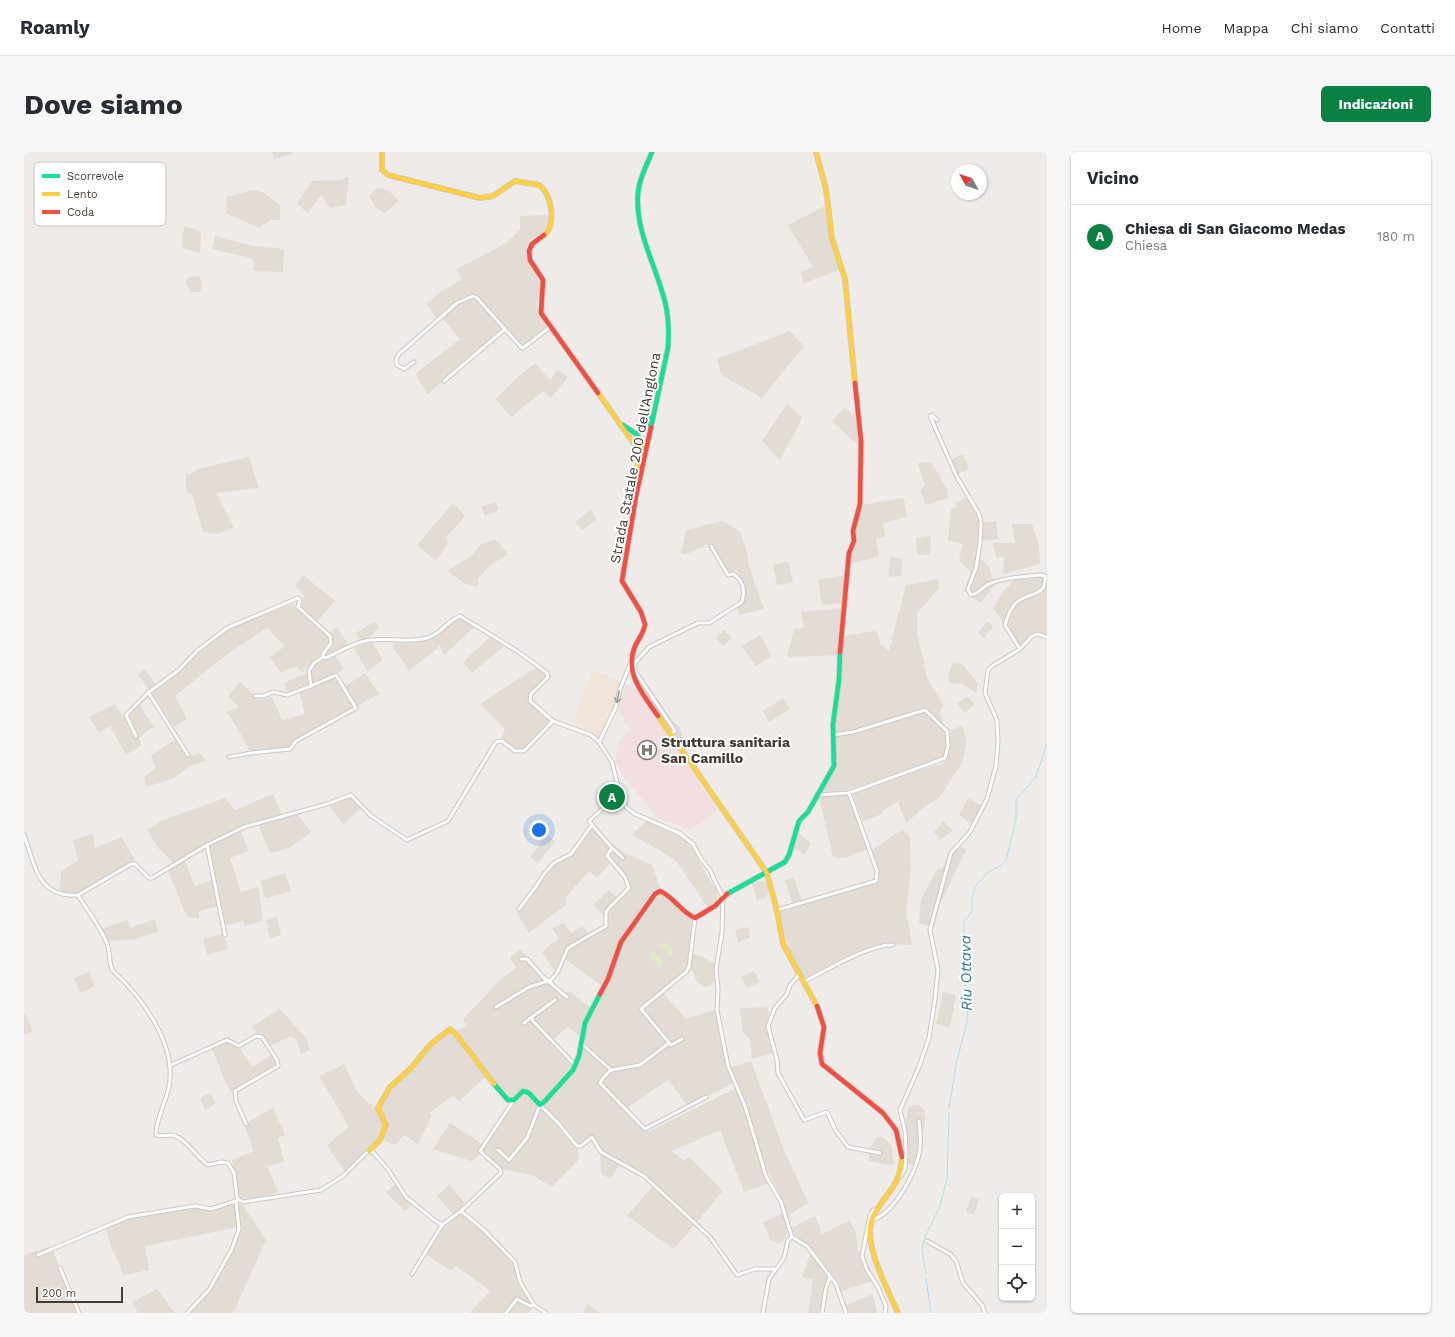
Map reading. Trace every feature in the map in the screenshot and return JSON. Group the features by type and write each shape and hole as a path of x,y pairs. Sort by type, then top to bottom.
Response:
{"street":[{"path":"382,152 382,170 388,175 480,198 495,196 507,185 515,181 541,186 546,193 549,205 550,228 532,244 529,252 532,266 543,279 544,287 540,308 544,319 635,445 638,457 636,496"},
{"name":"Strada Statale 200 dell'Anglona","path":"631,661 634,648 644,629 644,623 642,614 626,591 622,580 636,496 668,348 669,323 664,297 642,236 638,208 638,191 652,152"},
{"path":"498,1150 510,1160 527,1138 540,1105 573,1070 582,1044 585,1023 608,979 620,942 655,894 660,891 665,892 690,917 695,918 715,906 723,896 785,862 789,855 799,821 808,812 816,795 834,766 833,735 839,680 846,574 849,553 854,541 853,531 860,504 861,441 845,279 832,238 826,189 816,152"},
{"path":"414,362 404,369 397,364 396,360 399,354 463,300 473,296 477,298 523,348 550,327"},
{"path":"444,381 505,329"},
{"path":"636,434 645,429 656,402"},
{"path":"938,420 932,414 930,416 957,477 979,514 981,523 976,568 968,588 971,595 976,594 981,589 1001,580 1041,575 1045,576 1047,582 1044,590 1038,594 1026,596 1015,604 1005,625 1020,649"},
{"path":"620,423 636,434 646,446"},
{"path":"635,445 646,446"},
{"path":"671,734 675,731 635,671 635,663 649,647 698,623 709,623 742,602 745,591 739,578 734,574 728,575 710,546"},
{"path":"136,736 125,716 148,692 179,670 197,651 227,628 298,598 300,600 298,607 330,636 331,643 323,656 314,663 309,671 311,686"},
{"path":"323,656 326,658 366,640 411,641 427,638 440,632 454,618 460,616 520,653 547,673 546,679 531,694 530,701 553,720 591,735 599,742 612,762 621,799 627,808 635,814 679,833 693,844 701,859 710,870 723,896 722,934 716,969 718,989 717,1010 728,1066 745,1106 766,1176 781,1202 792,1236 807,1246 836,1284 846,1313"},
{"path":"898,1313 879,1265 872,1241 872,1220 889,1196 905,1169 905,1132 900,1110 922,1060 929,1038 935,1000 938,970 930,930 952,854 955,847 970,832 987,799 996,766 998,742 997,720 985,693 987,676 992,666 1020,649 1032,636 1038,634 1047,637"},
{"path":"631,661 632,671 637,685 766,873 777,910 783,943 823,1021 825,1034 821,1062 828,1069 861,1093 884,1114 895,1128 899,1139 902,1160 900,1177"},
{"path":"599,742 616,707 620,689 631,661"},
{"path":"229,757 251,752 290,749 296,740 356,708 336,674 311,686 287,694 273,692 263,696 255,696"},
{"path":"148,692 188,755"},
{"path":"816,795 823,796 849,792 945,758 948,746 947,731 925,710 853,732 833,735"},
{"path":"24,834 39,877 47,888 61,893 78,895 131,864 135,864 149,878 152,878 207,845 244,827 327,804 350,795 371,816 407,840 448,821 496,742 502,741 515,751 524,751 553,720"},
{"path":"777,910 876,881 877,871 849,792"},
{"path":"621,799 608,804 589,820 612,848 623,858"},
{"path":"519,909 544,874 554,863 571,854 592,825"},
{"path":"207,845 225,935"},
{"path":"496,1007 529,987 548,981 557,973 568,948 606,926 606,913 608,909 629,888 624,877 607,856 612,848"},
{"path":"762,867 767,870 775,868"},
{"path":"769,882 770,874 775,868"},
{"path":"78,895 106,941 111,954 111,967 113,971 136,994 160,1034 169,1054 171,1065 168,1093 156,1135 175,1136 181,1139 202,1161 208,1164 221,1162 228,1163 234,1173 238,1201 239,1229 232,1249 209,1290 187,1313"},
{"path":"682,1039 673,1045 669,1043 642,1009 686,972 689,967 695,918"},
{"path":"803,982 870,950 885,944 893,945"},
{"path":"521,959 527,959 548,981 567,997"},
{"path":"799,975 790,985 787,994 775,1008 769,1024 777,1060 778,1073 804,1120 827,1112 836,1131 848,1147 880,1154"},
{"path":"524,1023 555,1000"},
{"path":"532,1018 533,1021 575,1065"},
{"path":"38,1255 128,1217 195,1206 211,1209 238,1201 243,1202 279,1195 291,1196 321,1190 342,1176 380,1140 386,1125 378,1108 390,1087 410,1069 431,1044 450,1029 455,1033 483,1072 508,1100 514,1100"},
{"path":"171,1065 228,1040 239,1046 256,1036 262,1037 278,1066 235,1091 236,1101 246,1124"},
{"path":"669,1043 640,1065 611,1070 600,1083 645,1129 706,1097"},
{"path":"582,1044 611,1070"},
{"path":"412,1274 442,1225 461,1211 501,1173 500,1169 480,1151 514,1100 523,1091 529,1093 559,1124 577,1146 581,1146 592,1137 601,1152 644,1176 710,1237 737,1275 755,1269 775,1269"},
{"path":"872,1220 877,1218 897,1200 911,1177 920,1148 920,1121"},
{"path":"369,1151 372,1151 387,1168 406,1197 442,1225"},
{"path":"877,1211 873,1210 870,1215 862,1256 867,1270 878,1287 886,1306 885,1313"},
{"path":"461,1211 484,1230 515,1262 520,1282 534,1305 546,1313"},
{"path":"763,1313 768,1279 784,1258 788,1240 792,1236"},
{"path":"927,1241 950,1254 956,1261 963,1283 982,1305 985,1313"},
{"path":"60,1268 79,1313"},
{"path":"822,1313 826,1288 830,1277"},
{"path":"506,1313 517,1299 530,1306 534,1305"}],"shaded area":[{"path":"272,152 292,152 292,154 274,159"},
{"path":"345,177 349,178 346,205 330,208 321,195 308,213 297,204 312,181 342,180"},
{"path":"377,188 388,190 399,201 385,213 377,209 369,196"},
{"path":"252,190 262,192 280,205 280,220 271,220 259,228 226,213 227,197"},
{"path":"827,205 840,270 804,283 801,272 813,267 788,225"},
{"path":"549,215 548,226 529,241 526,253 526,258 542,282 537,302 538,311 547,326 524,346 506,329 428,394 419,381 416,373 460,339 441,316 437,319 427,304 441,291 462,280 457,269 506,243 520,229 520,216"},
{"path":"184,226 201,231 200,253 182,248"},
{"path":"215,236 253,246 284,249 283,272 253,271 254,259 212,249"},
{"path":"191,276 200,277 202,285 200,292 191,292 185,282"},
{"path":"790,331 804,346 762,398 721,375 717,359"},
{"path":"535,363 550,380 558,370 568,377 551,398 543,391 511,417 496,399 509,385"},
{"path":"787,404 802,418 780,460 762,441"},
{"path":"845,407 859,421 859,446 832,421"},
{"path":"963,454 969,469 957,474 951,459"},
{"path":"249,457 259,488 216,493 234,527 219,534 203,532 192,494 186,491 186,475 195,472 197,469"},
{"path":"931,462 947,489 948,498 926,505 920,490 925,486 918,463"},
{"path":"968,496 981,522 996,521 998,539 981,541 979,557 989,567 995,585 980,603 964,591 971,572 959,560 963,544 948,540 951,509 957,507 955,503"},
{"path":"904,498 907,517 883,523 885,537 876,539 879,556 850,564 855,531 862,505"},
{"path":"496,502 499,510 485,516 481,507"},
{"path":"453,503 465,516 446,538 448,543 436,561 417,545"},
{"path":"591,509 597,520 582,530 575,523"},
{"path":"723,521 739,531 746,548 749,566 764,609 739,615 737,607 744,599 744,583 736,570 729,574 713,548 708,544 687,554 681,554 686,530"},
{"path":"1012,524 1032,524 1039,546 1040,564 1003,574 1004,557 996,557 993,543 1015,543"},
{"path":"931,536 930,555 917,555 916,538"},
{"path":"495,540 508,554 488,567 477,580 479,584 476,586 465,584 447,571 470,557 481,544"},
{"path":"890,557 903,559 901,576 888,577"},
{"path":"788,561 793,582 777,585 773,565"},
{"path":"303,575 335,601 317,622 300,607 304,595 295,586"},
{"path":"845,575 843,603 822,605 818,580"},
{"path":"1047,576 1047,634 1038,632 1034,633 1020,645 993,608 1003,592 1014,580"},
{"path":"939,579 939,588 917,613 917,633 927,677 943,705 940,712 946,733 946,753 941,760 851,789 830,792 821,791 832,774 835,719 840,690 843,636 874,631 878,634 880,644 889,651 906,585"},
{"path":"292,604 329,638 329,642 322,654 302,673 296,666 281,673 270,657 285,646 267,628 222,658 175,696 187,719 174,727 151,692 226,630"},
{"path":"843,608 838,655 787,657 794,629 804,628 801,612"},
{"path":"456,618 460,618 474,627 444,655 440,646 409,671 392,646 399,642 417,642 431,639 441,633"},
{"path":"375,621 379,627 368,639 362,641 356,633"},
{"path":"987,621 993,626 984,638 978,633"},
{"path":"337,627 348,644 326,656 325,653 333,643 329,633"},
{"path":"724,630 732,638 723,646 716,638"},
{"path":"760,635 771,656 756,666 741,646"},
{"path":"489,638 505,645 472,673 463,662"},
{"path":"372,642 383,660 367,671 354,648"},
{"path":"334,654 344,669 336,674 344,687 365,673 379,694 293,741 291,748 250,751 235,724 226,712 239,707 228,696 240,682 259,700 272,697 282,720 305,714 299,690 288,693 284,683 308,672 316,662"},
{"path":"957,663 963,665 978,684 976,693 963,684 949,683 948,675 952,664"},
{"path":"633,665 674,723 679,726 685,744 682,747 638,683"},
{"path":"537,667 547,677 534,690 528,699 549,721 523,750 519,751 501,739 505,729 480,704"},
{"path":"145,669 156,685 149,690 138,674"},
{"path":"592,670 620,681 613,708 598,738 573,724"},
{"name":"Struttura sanitaria San Camillo","path":"625,684 635,687 718,810 691,830 658,818 622,774 615,759 620,740 630,730 619,710"},
{"path":"968,696 975,705 964,713 957,703"},
{"path":"783,698 790,709 769,722 763,711"},
{"path":"115,704 124,718 139,704 154,727 139,737 141,745 126,755 110,726 99,733 89,717"},
{"path":"962,726 967,740 962,763 938,799 928,804 906,823 898,801 883,810 882,814 863,821 852,793 915,771 943,764 948,754 951,730"},
{"path":"178,738 191,756 200,753 206,761 190,766 172,779 146,787 144,777 156,768 151,755"},
{"path":"849,793 868,849 846,858 833,857 819,797"},
{"path":"273,794 282,815 245,825 206,844 184,859 195,886 214,879 209,844 241,830 248,851 230,858 241,892 258,887 263,921 244,926 243,921 225,926 221,905 199,911 199,918 187,917 167,869 175,864 159,849 147,830 163,820 225,798 235,810"},
{"path":"351,797 361,808 343,824 328,804"},
{"path":"968,798 982,806 972,825 959,815"},
{"path":"297,813 311,833 289,848 270,853 258,824"},
{"path":"647,820 681,837 692,847 698,860 717,891 717,900 708,908 677,862 666,854 632,835"},
{"path":"943,821 953,830 940,840 934,832"},
{"path":"592,829 625,853 652,865 660,887 645,902 634,921 622,936 614,963 602,986 564,958 555,971 542,952 559,938 552,928 564,923 571,933 582,926 593,938 609,926 607,918 593,905 609,890 620,900 631,885 612,862 597,877 589,871 565,898 567,904 529,933 517,913 553,867 574,851"},
{"path":"903,829 910,838 911,871 906,910 912,945 885,944 804,980 789,951 779,911 873,884 878,877 872,850"},
{"path":"799,833 811,843 804,855 794,848"},
{"path":"93,834 95,848 122,837 135,861 76,894 60,891 61,872 78,860 73,840"},
{"path":"547,835 555,842 538,863 530,857"},
{"path":"958,845 966,850 940,904 934,928 919,923 921,899 936,871 942,868"},
{"path":"285,873 291,891 266,899 260,881"},
{"path":"794,877 802,902 793,905 785,880"},
{"path":"760,881 767,883 769,892 765,898 757,900 752,883"},
{"path":"661,893 694,920 693,953 715,963 716,980 710,986 704,987 695,979 694,973 689,967 661,990 686,1019 716,1009 722,1047 733,1083 688,1106 668,1080 627,1108 601,1084 611,1068 583,1041 585,1030 614,969 626,935 653,897"},
{"path":"277,917 281,935 270,938 266,920"},
{"path":"154,919 159,931 136,939 108,941 100,929 127,920 131,928"},
{"path":"748,927 750,938 738,942 735,930"},
{"path":"224,933 228,949 207,955 203,939"},
{"path":"520,949 547,980 560,992 571,992 591,1008 584,1021 580,1036 567,1027 552,1041 573,1064 541,1102 538,1102 523,1090 515,1096 508,1098 482,1069 457,1031 466,1026 463,1019 500,980 516,968 510,957"},
{"path":"754,971 760,982 747,988 741,977"},
{"path":"89,972 95,986 80,993 74,978"},
{"path":"943,992 956,995 950,1027 936,1024"},
{"path":"768,1007 774,1052 752,1059 750,1040 742,1031 740,1008"},
{"path":"280,1009 306,1038 310,1050 301,1054 296,1039 291,1036 270,1046 261,1033 257,1034 252,1026"},
{"path":"25,1014 33,1031 24,1035 24,1015"},
{"path":"452,1030 466,1053 485,1077 459,1101 453,1096 429,1113 432,1116 418,1144 404,1135 395,1145 382,1140 387,1123 379,1108 388,1092 430,1047 445,1033"},
{"path":"230,1041 239,1047 252,1067 272,1055 277,1065 230,1092 212,1049"},
{"path":"583,1047 607,1068 607,1071 600,1079 599,1085 648,1132 736,1088 769,1183 744,1192 720,1130 672,1151 684,1161 689,1157 723,1191 674,1249 627,1216 653,1186 637,1170 622,1161 610,1179 601,1173 600,1153 592,1136 577,1148 579,1154 577,1162 552,1187 532,1175 501,1169 483,1152 471,1161 433,1149 450,1123 484,1145 522,1094 529,1097 541,1108 569,1077 579,1060"},
{"path":"751,1061 782,1145 808,1203 791,1214 787,1233 783,1241 778,1244 770,1240 763,1222 787,1211 759,1151 731,1067"},
{"path":"344,1064 357,1091 366,1102 373,1105 385,1123 380,1136 370,1149 345,1172 327,1145 349,1127 319,1076"},
{"path":"210,1093 216,1103 205,1110 200,1098"},
{"path":"912,1105 918,1105 924,1109 925,1118 920,1158 916,1165 908,1164 906,1123 908,1109"},
{"path":"273,1108 285,1135 278,1138 284,1162 267,1166 278,1192 255,1199 240,1198 232,1160 254,1151 244,1124"},
{"path":"877,1137 884,1138 891,1145 894,1164 888,1165 869,1161 869,1150"},
{"path":"396,1183 414,1204 405,1211 386,1193"},
{"path":"449,1184 465,1203 454,1215 437,1196"},
{"path":"971,1197 979,1199 974,1215 966,1212"},
{"path":"234,1203 236,1206 239,1227 145,1246 149,1270 124,1275 111,1247 105,1226 138,1216 199,1207 214,1209"},
{"path":"242,1204 266,1240 235,1309 231,1313 188,1313 212,1289 237,1242 240,1227 238,1207"},
{"path":"461,1212 515,1264 517,1280 533,1306 529,1313 469,1313 490,1291 456,1266 451,1271 426,1254 442,1230"},
{"path":"815,1216 822,1234 850,1220 856,1232 858,1252 862,1252 876,1280 839,1292 837,1281 824,1263 812,1249 795,1235 791,1228"},
{"path":"51,1246 78,1313 24,1313 24,1255"},
{"path":"811,1252 829,1276 820,1313 808,1313 813,1280 802,1277"},
{"path":"157,1289 175,1313 138,1313 132,1302"},
{"path":"873,1294 877,1313 846,1313 844,1306"},
{"path":"588,1304 600,1313 582,1313"}],"green space":[{"path":"665,941 675,952 670,957 660,946"},
{"path":"654,951 664,962 659,967 649,956"}],"waterway":[{"name":"Riu Ottava","path":"949,1108 957,1060 967,1023 968,996 964,981 964,922 972,911 972,897 976,886 988,872 1001,866 1006,860 1016,820 1016,799 1036,777 1047,744"},
{"name":"Riu Ottava","path":"926,1274 922,1249 924,1239 939,1209 947,1179 949,1113"},
{"name":"Riu Ottava","path":"926,1278 931,1313"}],"traffic: fast":[{"path":"651,427 668,348 669,331 665,302 643,235 638,207 640,182 652,152"},
{"path":"636,434 645,429 650,416"},
{"path":"623,425 636,434 646,447"},
{"path":"727,894 785,862 789,855 799,821 808,812 834,766 833,724 839,680 840,652"},
{"path":"494,1084 508,1100 514,1100 523,1091 529,1093 540,1105 545,1101 573,1070 579,1056 585,1023 600,994"}],"traffic: slow":[{"path":"382,152 382,170 388,175 480,198 493,196 515,181 539,185 547,195 550,202 552,217 551,224 544,235"},
{"path":"816,152 826,189 832,238 845,279 855,383"},
{"path":"598,393 635,445 646,447"},
{"path":"635,445 638,457 637,479"},
{"path":"658,716 767,873 777,911 783,944 817,1006"},
{"path":"369,1151 380,1140 386,1125 378,1108 390,1087 410,1069 431,1044 450,1029 455,1033 494,1084"},
{"path":"898,1313 877,1265 870,1239 870,1227 873,1217 895,1183 901,1168 902,1157"}],"traffic: jam":[{"path":"544,235 532,244 529,251 530,260 543,280 541,313 598,393"},
{"path":"840,652 849,553 854,541 853,531 860,504 861,441 855,383"},
{"path":"651,427 636,496 622,581 641,612 645,624 634,649 632,659 634,677 642,693 658,716"},
{"path":"600,994 608,979 621,942 655,894 660,891 695,918 715,906 727,894"},
{"path":"817,1006 824,1027 820,1053 822,1064 883,1113 896,1130 902,1157"}],"place":[{"name":"Struttura sanitaria San Camillo","path":"647,750"},
{"name":"Chiesa di San Giacomo Medas","path":"612,797"}]}
